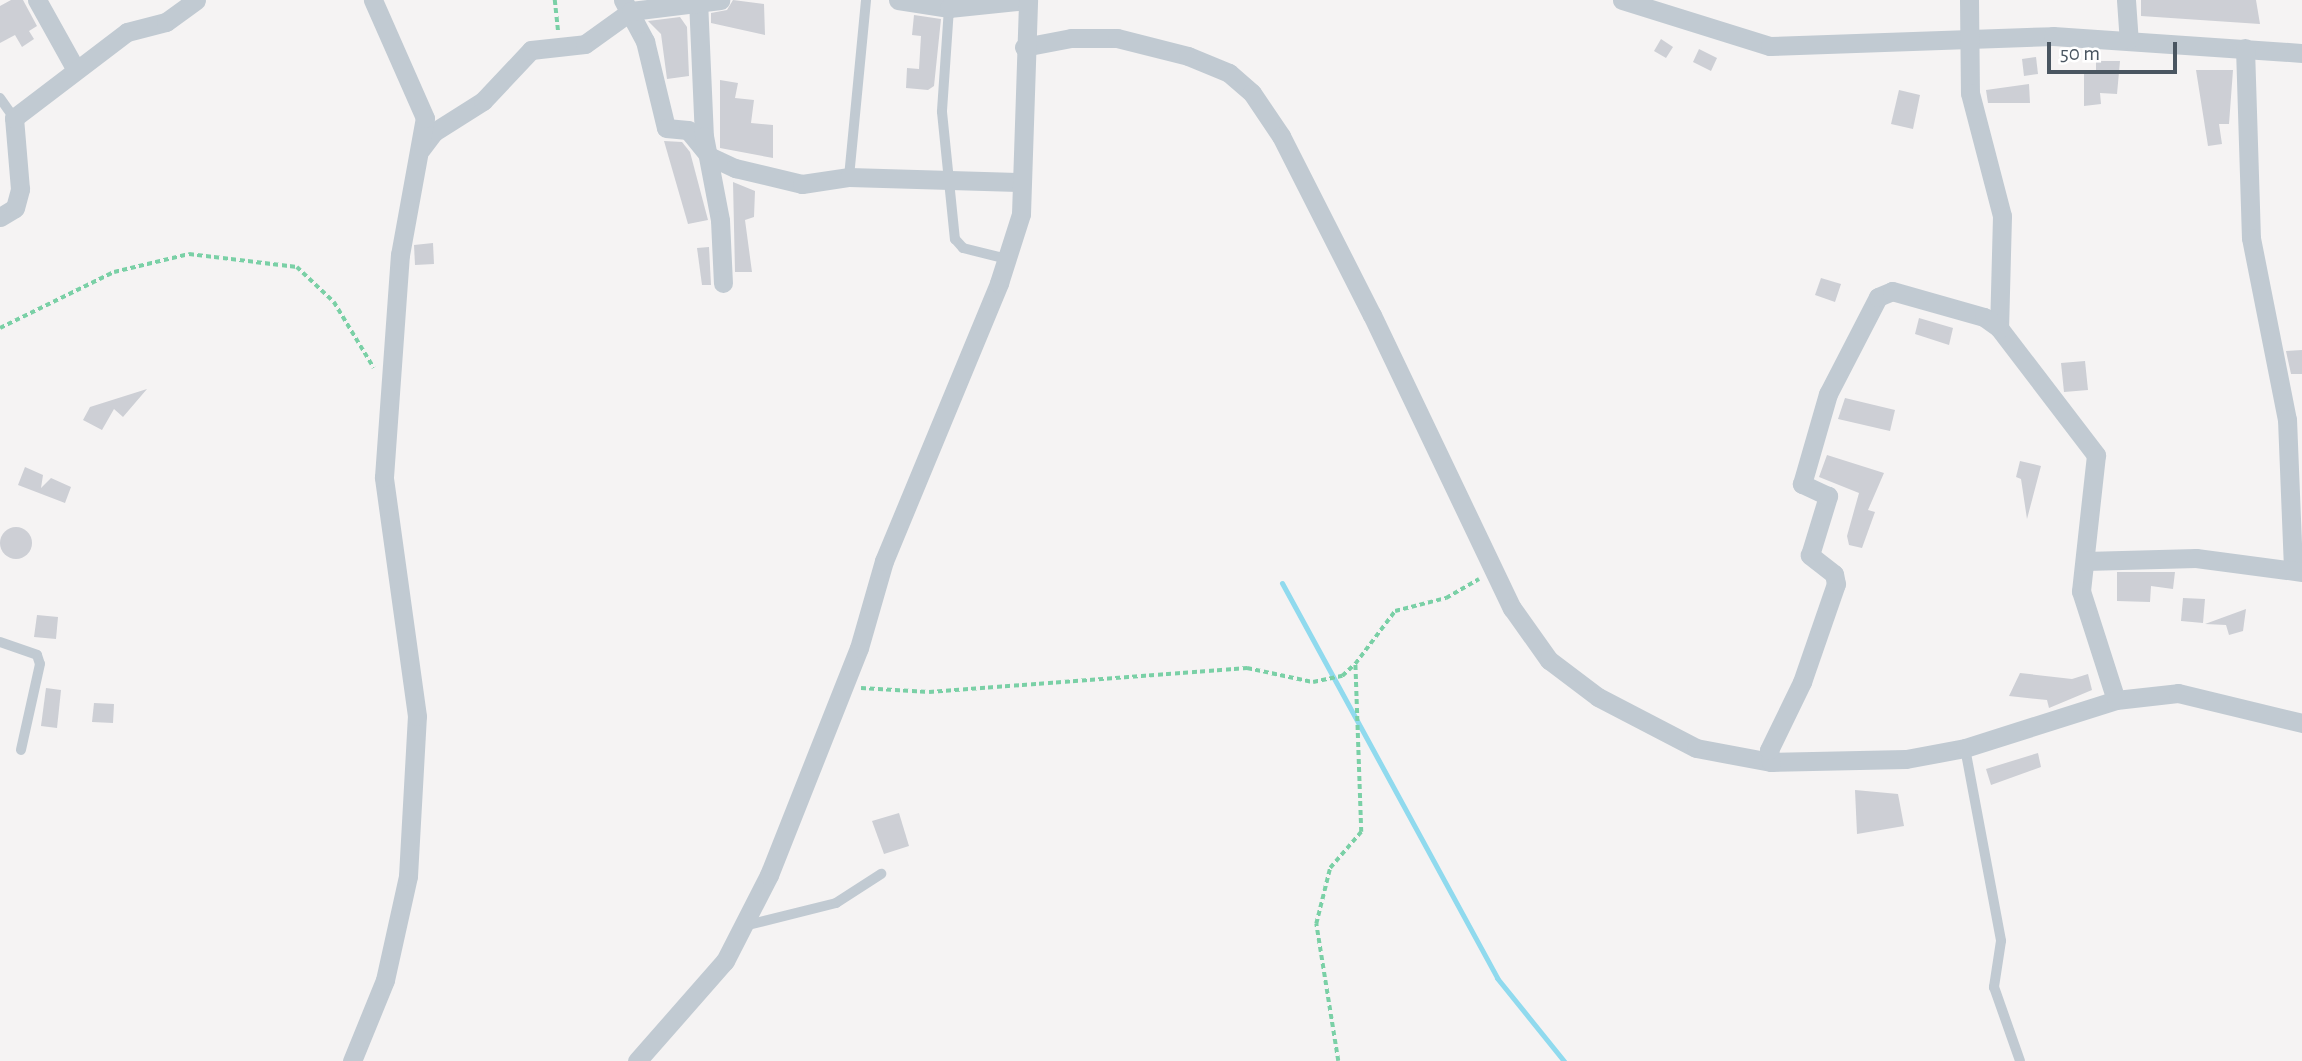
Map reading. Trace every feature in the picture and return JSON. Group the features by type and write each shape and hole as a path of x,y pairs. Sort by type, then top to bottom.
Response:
{"street":[{"path":"37,0 76,70"},
{"path":"0,217 15,208 20,190 14,118 127,32 166,22 195,0"},
{"path":"352,1061 385,980 408,876 416,729 406,613 384,477 400,255 425,118 373,0"},
{"path":"420,150 434,132 483,101 531,50 594,40 627,6 720,0"},
{"path":"637,1061 709,982 744,926 842,692 884,561 1006,259 1021,214 1024,47 1028,0 948,8 898,0"},
{"path":"1622,0 1770,46 1971,38 2129,39 2302,53"},
{"path":"1969,0 1977,138 2002,216 1999,328"},
{"path":"2126,0 2129,39"},
{"path":"698,2 709,156 723,283"},
{"path":"627,6 666,128 688,130 709,156 802,184 849,177 1021,182"},
{"path":"1024,47 1117,38 1188,56 1229,73 1252,93 1281,136 1372,315 1519,619 1574,683 1696,748 1771,762 1842,765 1965,748 2116,700 2178,693 2302,723"},
{"path":"2085,561 2196,558 2298,571 2294,418 2251,238 2245,48"},
{"path":"1771,762 1769,750 1802,682 1836,584 1834,574 1810,555 1828,496 1801,484 1828,394 1878,297 1892,291 1984,317 1999,328 2096,455 2083,603 2116,700"}],"lane":[{"path":"849,177 866,0"},
{"path":"948,8 942,112 951,178 955,239 963,248 1006,259"},
{"path":"0,98 14,118"},
{"path":"0,642 37,655 40,664 21,750"},
{"path":"1965,748 2001,941 1994,987 2020,1061"},
{"path":"744,926 836,903 881,874"}],"path":[{"path":"555,0 563,46"},
{"path":"0,328 114,272 189,254 297,267 334,302 372,365 390,378"},
{"path":"842,692 1047,685 1237,668 1279,670 1313,682 1342,676 1355,664 1395,611 1446,597 1494,571"},
{"path":"1338,1061 1316,924 1331,868 1360,832 1355,664"}],"building":[{"path":"11,0 23,0 37,26 29,31 34,39 22,47 15,35 0,43 0,6"},
{"path":"733,0 764,4 765,35 711,23 711,13 727,10"},
{"path":"2141,0 2256,0 2260,24 2141,16"},
{"path":"914,15 941,19 934,86 928,90 906,88 907,68 919,69 921,36 912,35"},
{"path":"680,17 687,27 689,76 667,79 661,34 648,21"},
{"path":"1661,39 1673,47 1666,58 1654,51"},
{"path":"1699,49 1717,58 1711,71 1693,62"},
{"path":"2036,57 2038,74 2024,76 2022,59"},
{"path":"2096,61 2120,61 2117,94 2100,93 2101,104 2084,106 2084,72 2096,71"},
{"path":"2196,70 2233,70 2229,124 2219,124 2222,144 2208,146"},
{"path":"720,80 738,83 735,98 754,100 751,123 773,125 773,158 720,148"},
{"path":"2029,84 2030,103 1988,103 1986,90"},
{"path":"1899,90 1920,95 1913,129 1891,124"},
{"path":"664,141 682,142 690,152 708,220 688,224"},
{"path":"733,182 755,191 754,217 745,220 752,272 735,272"},
{"path":"433,243 434,264 415,265 414,245"},
{"path":"709,247 711,285 702,285 697,248"},
{"path":"1821,278 1841,284 1835,302 1815,295"},
{"path":"1919,318 1953,328 1949,345 1915,334"},
{"path":"2302,350 2302,374 2291,374 2286,351"},
{"path":"2085,361 2088,390 2064,392 2061,363"},
{"path":"147,389 123,417 114,409 102,430 83,420 90,407"},
{"path":"1845,398 1895,410 1890,431 1838,419"},
{"path":"1827,455 1884,473 1868,510 1875,512 1862,548 1849,545 1847,536 1859,493 1819,477"},
{"path":"2020,461 2041,466 2027,519 2021,479 2016,477"},
{"path":"25,467 43,475 41,488 51,478 71,487 65,503 18,485"},
{"path":"16,527 27,532 32,543 27,554 16,559 5,554 0,543 5,532"},
{"path":"2117,572 2175,572 2173,589 2151,586 2150,602 2117,601"},
{"path":"2183,598 2205,599 2203,623 2181,621"},
{"path":"2246,609 2243,631 2229,635 2226,625 2205,624"},
{"path":"37,615 58,617 56,639 34,637"},
{"path":"2020,673 2072,679 2088,674 2092,690 2049,708 2047,700 2009,696"},
{"path":"46,688 61,690 57,728 41,726"},
{"path":"94,703 114,704 113,723 92,722"},
{"path":"2038,753 2041,767 1991,785 1986,769"},
{"path":"1855,790 1898,794 1904,826 1857,834"},
{"path":"899,813 909,846 884,854 872,821"}],"waterway":[{"path":"1282,583 1497,978 1564,1061"}]}
